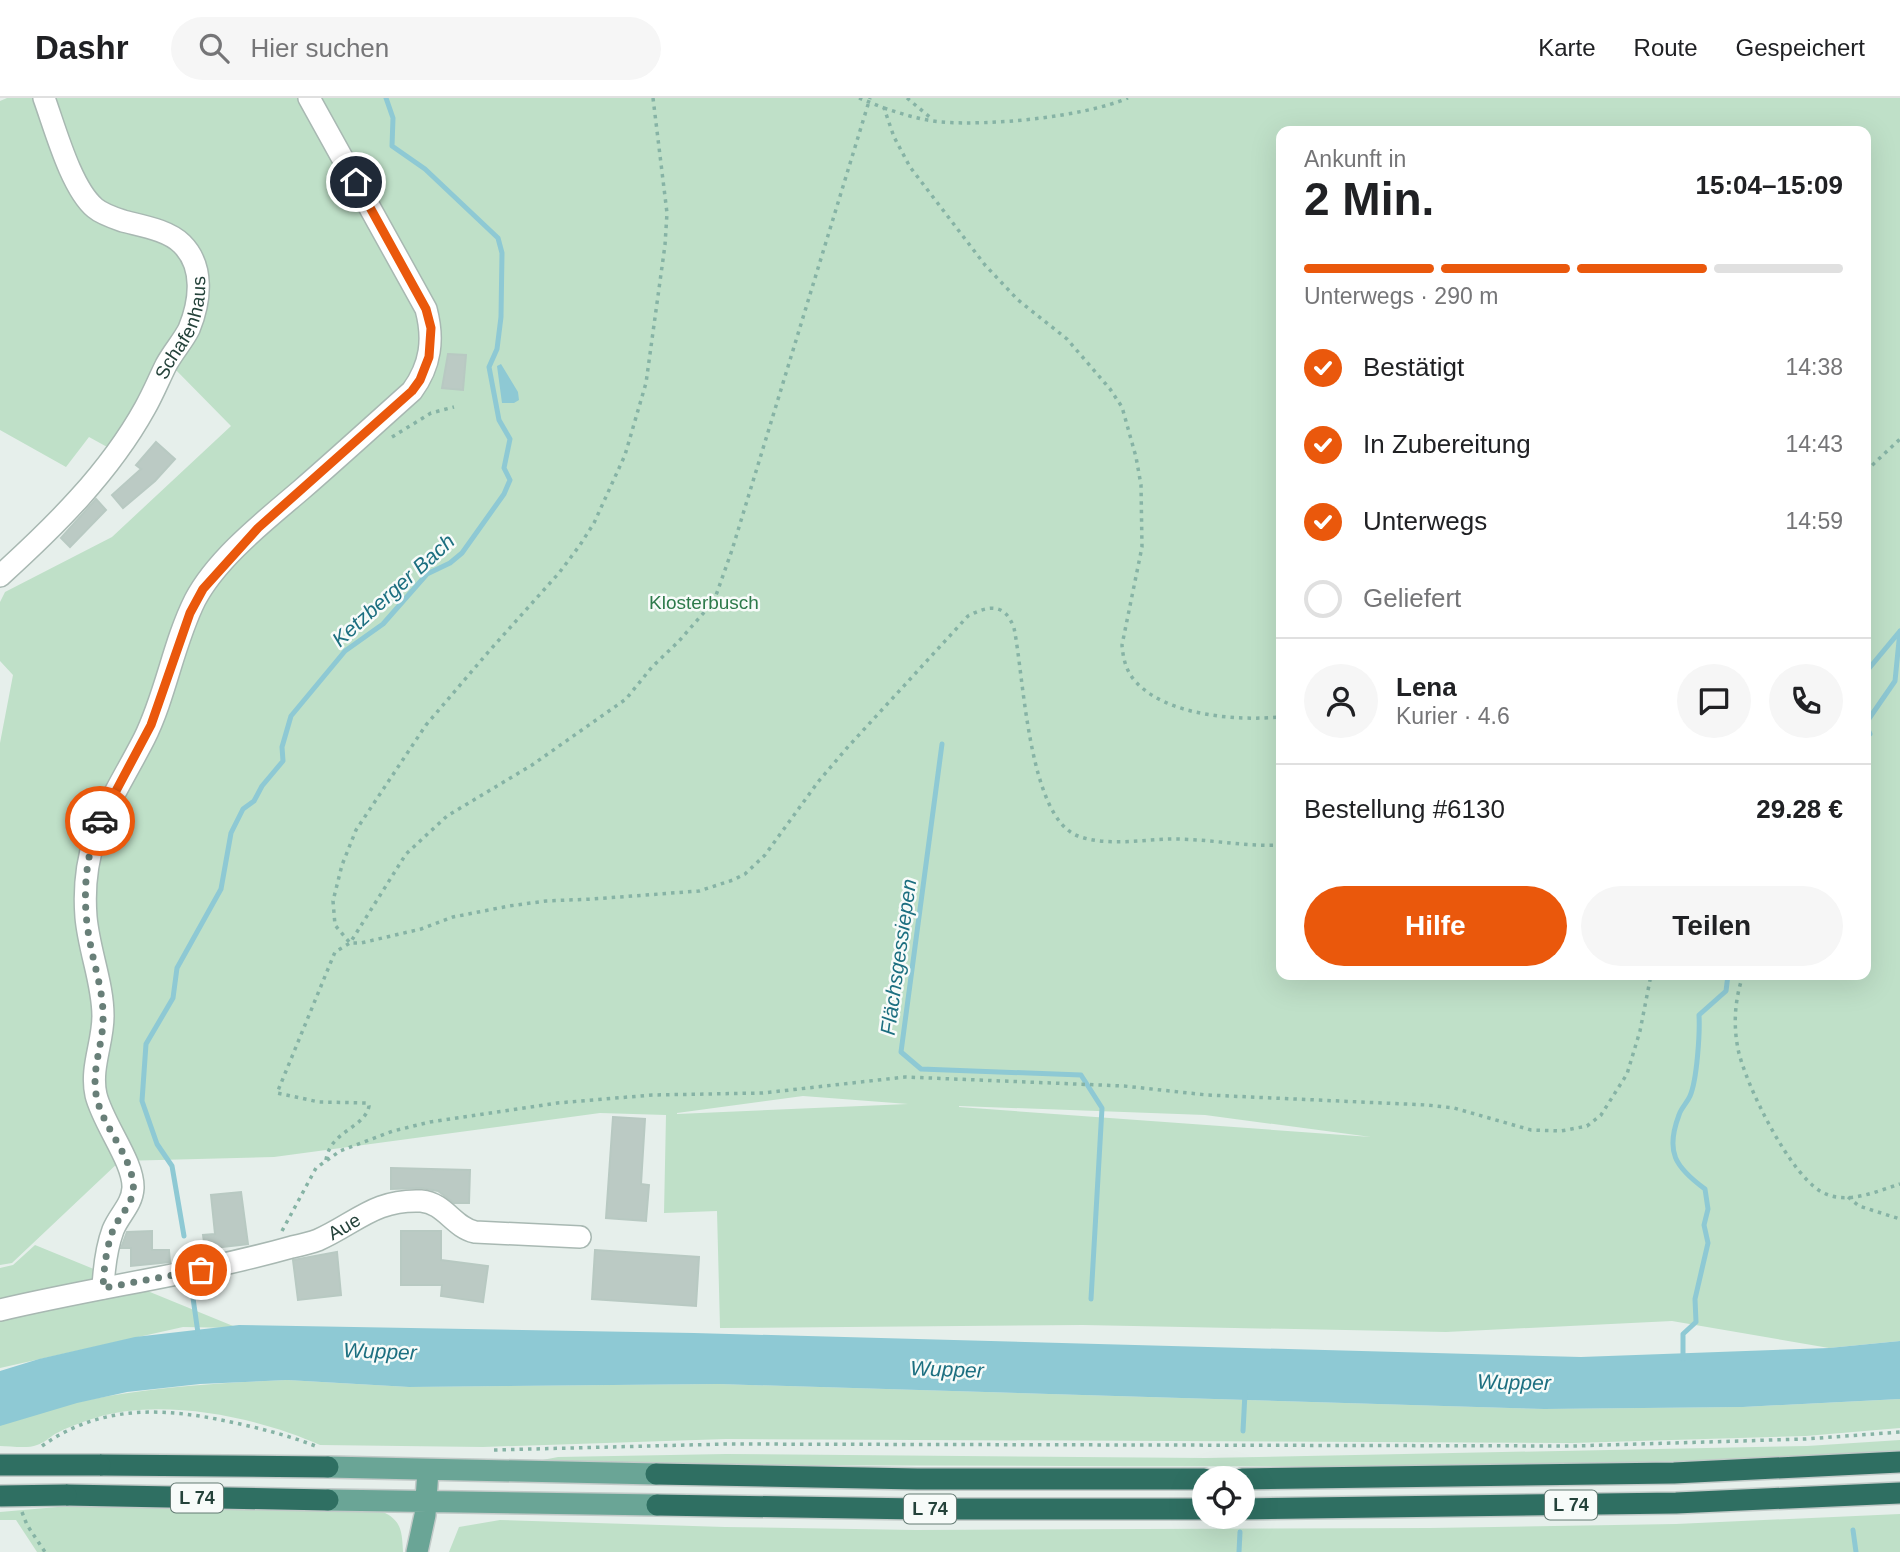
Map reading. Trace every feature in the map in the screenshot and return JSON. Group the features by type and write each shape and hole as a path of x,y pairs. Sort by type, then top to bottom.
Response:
{"highway":[{"name":"L 74","path":"1255,1479 1674,1474 1900,1462"},
{"name":"L 74","path":"0,1465 328,1467"},
{"name":"L 74","path":"656,1474 918,1479 1192,1479"},
{"name":"L 74","path":"1255,1509 1676,1503 1900,1493"},
{"name":"L 74","path":"0,1496 328,1500"},
{"name":"L 74","path":"657,1505 1192,1509"}],"main road":[{"name":"L 74","path":"328,1467 656,1474"},
{"path":"417,1552 426,1502 428,1470"},
{"name":"L 74","path":"328,1500 657,1505"}],"street":[{"name":"Schafenhaus","path":"0,576 69,510 117,450 145,409 166,365 188,331 197,308 199,289 196,268 181,243 164,233 117,219 96,209 82,194 44,98"},
{"path":"103,1288 106,1255 114,1228 130,1202 133,1188 130,1171 103,1117 95,1087 103,1014 87,929 85,900 89,861 98,825 151,725 190,613 203,589 258,528 412,391 420,380 429,357 431,328 426,309 309,98"},
{"name":"Aue","path":"0,1310 181,1275 317,1241 378,1206 403,1202 431,1203 440,1207 463,1227 475,1232 580,1237"}],"path":[{"path":"350,943 335,925 332,901 356,830 426,725 559,573 580,545 594,523 625,455 646,383 665,245 667,213 653,98"},
{"path":"859,98 884,108 935,121 998,121 1074,113 1101,108 1128,98"},
{"path":"907,98 935,121"},
{"path":"326,1160 327,1152 336,1139 367,1115 368,1103 319,1102 277,1093 335,953 350,943 406,855 447,816 532,765 626,699 714,601 732,550 869,100"},
{"path":"884,108 894,137 910,167 978,255 1018,300 1067,338 1122,407 1136,457 1143,530 1122,645 1130,674 1160,701 1172,705 1235,718 1276,717"},
{"path":"1871,466 1900,439"},
{"path":"350,943 361,943 421,929 453,917 509,905 699,891 745,874 765,855 818,782 846,749 968,616 984,608 1004,611 1010,617 1014,628 1027,722 1040,777 1052,814 1067,831 1100,841 1182,839 1276,845"},
{"path":"264,1255 280,1234 316,1168 352,1145 430,1122 557,1102 652,1095 763,1093 905,1077 951,1077 1125,1086 1207,1096 1427,1105 1454,1108 1531,1130 1576,1130 1587,1126 1601,1115 1628,1074 1650,980"},
{"path":"1742,980 1735,1007 1736,1036 1742,1067 1777,1138 1802,1175 1815,1188 1826,1194 1847,1197 1866,1195 1900,1184"},
{"path":"1847,1197 1859,1206 1900,1219"},
{"path":"148,1411 218,1419 296,1438 318,1447"},
{"path":"483,1450 726,1444 1573,1446 1806,1439 1900,1432"}],"green space":[{"path":"7,98 36,98 76,196 179,247 195,288 175,340 109,448 89,437 66,467 0,430 0,101"},
{"name":"Klosterbusch","path":"52,98 1900,98 1900,1341 1829,1348 1672,1321 1446,1332 1083,1325 720,1328 717,1211 664,1213 666,1115 600,1113 274,1157 120,1161 12,1263 0,1265 0,743 13,675 0,661 0,602 5,592 112,537 231,426 171,365 204,316 200,264 118,215 81,182","holes":["803,1096 908,1104 677,1114 677,1113","959,1107 1205,1115 1371,1137"]},
{"path":"35,1245 238,1328 183,1327 0,1368 0,1268 13,1265"},
{"path":"287,1380 409,1387 718,1384 1544,1409 1743,1407 1900,1399 1900,1428 1806,1436 1572,1443 726,1439 483,1447 320,1445 268,1426 239,1419 209,1413 150,1409 121,1412 90,1420 65,1429 33,1446 0,1446 0,1425 70,1404 106,1396 178,1387"},
{"path":"1900,1440 1900,1452 1766,1459 1543,1464 558,1467 532,1462 558,1457 726,1454 1206,1458 1807,1446"},
{"path":"69,1506 376,1509 390,1516 398,1524 403,1552 37,1552 16,1520 0,1520 0,1512"},
{"path":"1900,1514 1900,1552 449,1552 459,1527 500,1520 916,1530 1676,1524"}],"water":[{"path":"501,364 518,392 519,400 514,403 502,403 497,366"},
{"name":"Wupper","path":"239,1325 694,1333 1581,1357 1829,1348 1900,1341 1900,1399 1743,1407 1544,1409 718,1384 409,1387 287,1380 200,1384 127,1392 77,1403 0,1426 0,1371 39,1359 135,1337"}],"building":[{"path":"448,354 466,355 463,390 442,388"},
{"path":"156,442 175,459 155,481 123,508 112,495 141,469 136,465"},
{"path":"96,499 106,510 70,547 61,538"},
{"path":"613,1117 645,1119 641,1184 649,1185 646,1221 606,1218"},
{"path":"391,1168 470,1170 469,1203 454,1203 438,1191 421,1188 391,1189"},
{"path":"241,1192 248,1244 205,1249 203,1235 215,1234 211,1195"},
{"path":"152,1231 152,1250 169,1250 170,1262 131,1266 131,1248 121,1248 127,1232"},
{"path":"401,1231 441,1231 441,1260 488,1266 483,1302 441,1296 442,1285 401,1285"},
{"path":"595,1250 699,1257 696,1306 592,1299"},
{"path":"337,1252 341,1295 298,1300 293,1260"}],"waterway":[{"name":"Ketzberger Bach","path":"184,1236 172,1166 157,1144 142,1101 146,1044 173,998 177,968 221,889 231,833 243,809 254,801 262,786 283,761 282,747 291,716 345,651 383,624 427,574 450,563 462,553 504,494 510,480 504,468 510,439 499,420 489,367 497,349 501,317 502,253 498,238 425,169 392,146 393,118 386,98"},
{"path":"1871,666 1900,631"},
{"path":"1871,716 1895,681 1900,631"},
{"name":"Flächsgessiepen","path":"942,744 901,1052 921,1069 1081,1075 1102,1108 1091,1299"},
{"path":"1683,1359 1683,1334 1696,1322 1695,1299 1708,1243 1704,1225 1708,1209 1705,1189 1680,1166 1673,1149 1673,1139 1679,1115 1690,1096 1694,1079 1699,1015 1726,991 1727,980"},
{"name":"Ketzberger Bach","path":"193,1298 198,1333"},
{"path":"1243,1431 1245,1393"},
{"path":"1853,1530 1856,1552"},
{"path":"1239,1552 1240,1532"}],"way so far":[{"path":"100,821 91,851 85,900 87,929 103,1014 95,1087 99,1108 133,1182 132,1197 114,1228 106,1255 103,1288 201,1270"}],"route":[{"path":"100,821 151,725 190,613 203,589 258,528 412,391 425,370 431,336 426,309 356,182"}]}
